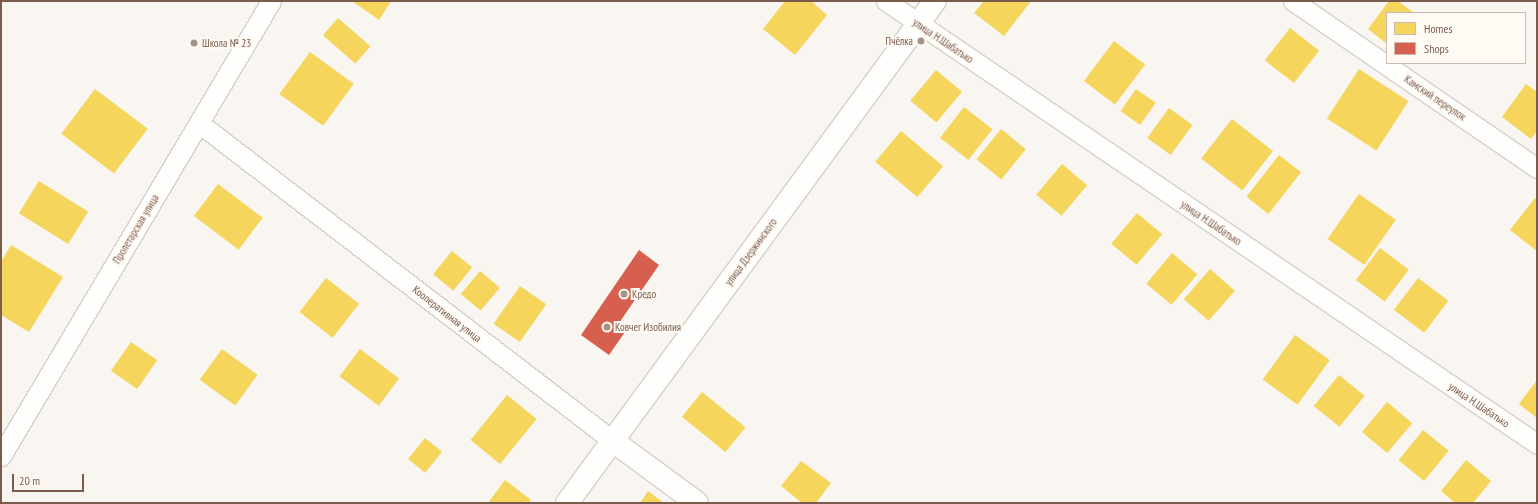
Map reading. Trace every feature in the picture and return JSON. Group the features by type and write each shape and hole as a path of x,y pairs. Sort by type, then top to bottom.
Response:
{"street":[{"name":"Пролетарская улица","path":"1,456 271,1"},
{"name":"улица Н.Шабатько","path":"886,1 917,24 1537,444"},
{"name":"улица Дзержинского","path":"567,503 935,1"},
{"name":"Камский переулок","path":"1293,1 1537,168"},
{"name":"Кооперативная улица","path":"199,123 613,442 697,503"}],"building: Homes":[{"path":"352,1 391,1 379,20"},
{"path":"785,1 811,1 827,15 795,55 763,29"},
{"path":"984,1 1031,1 1004,36 974,13"},
{"path":"1389,1 1398,1 1413,12 1386,12 1386,43 1368,29"},
{"path":"338,18 370,46 355,64 323,35"},
{"path":"1290,28 1319,51 1294,83 1265,60"},
{"path":"1114,41 1145,64 1115,104 1084,81"},
{"path":"310,52 354,84 323,126 279,94"},
{"path":"1359,69 1408,101 1376,151 1327,118"},
{"path":"936,70 962,92 936,122 910,101"},
{"path":"1526,84 1537,92 1537,131 1531,139 1502,117"},
{"path":"95,89 148,129 114,173 61,134"},
{"path":"1136,89 1156,103 1140,125 1121,111"},
{"path":"964,107 992,129 968,160 940,138"},
{"path":"1169,108 1192,125 1171,155 1147,138"},
{"path":"1232,119 1273,151 1242,190 1201,158"},
{"path":"1001,129 1026,149 1001,179 976,159"},
{"path":"901,131 943,166 917,197 875,162"},
{"path":"1279,155 1301,172 1268,214 1246,197"},
{"path":"1062,164 1087,185 1062,216 1036,195"},
{"path":"39,181 88,212 68,244 19,213"},
{"path":"218,184 263,218 239,250 194,216"},
{"path":"1359,194 1396,220 1364,265 1327,239"},
{"path":"1535,198 1537,200 1537,251 1510,230"},
{"path":"1137,213 1162,234 1137,265 1111,244"},
{"path":"11,245 63,277 29,332 1,315 1,262"},
{"path":"1380,248 1409,270 1385,302 1356,280"},
{"path":"452,251 472,267 453,291 433,274"},
{"path":"1172,253 1197,274 1172,305 1146,284"},
{"path":"1210,269 1235,291 1209,321 1184,299"},
{"path":"480,271 500,288 481,311 461,294"},
{"path":"326,278 359,304 333,338 300,312"},
{"path":"1418,278 1448,301 1424,333 1394,310"},
{"path":"520,286 546,304 520,342 494,324"},
{"path":"1295,335 1330,360 1297,405 1263,379"},
{"path":"131,342 157,360 137,389 111,371"},
{"path":"222,349 258,375 235,406 200,380"},
{"path":"360,349 399,378 379,406 340,376"},
{"path":"1339,375 1365,396 1339,427 1314,406"},
{"path":"1537,380 1537,418 1519,404"},
{"path":"702,392 746,427 725,452 682,417"},
{"path":"507,395 537,419 500,464 470,440"},
{"path":"1387,402 1412,423 1387,453 1362,432"},
{"path":"1423,430 1449,451 1424,481 1398,460"},
{"path":"425,438 442,452 425,473 408,459"},
{"path":"1466,460 1491,481 1473,503 1455,503 1441,491"},
{"path":"801,461 831,483 816,503 802,503 781,486"},
{"path":"505,480 531,500 529,503 488,503"},
{"path":"648,491 664,503 640,503"}],"building: Shops":[{"name":"Кредо","path":"639,250 659,265 619,323 627,329 609,355 581,335"}],"place":[{"name":"Пчёлка","path":"921,41"},
{"name":"Школа № 23","path":"194,43"},
{"name":"Кредо","path":"624,294"},
{"name":"Ковчег Изобилия","path":"607,327"}]}
